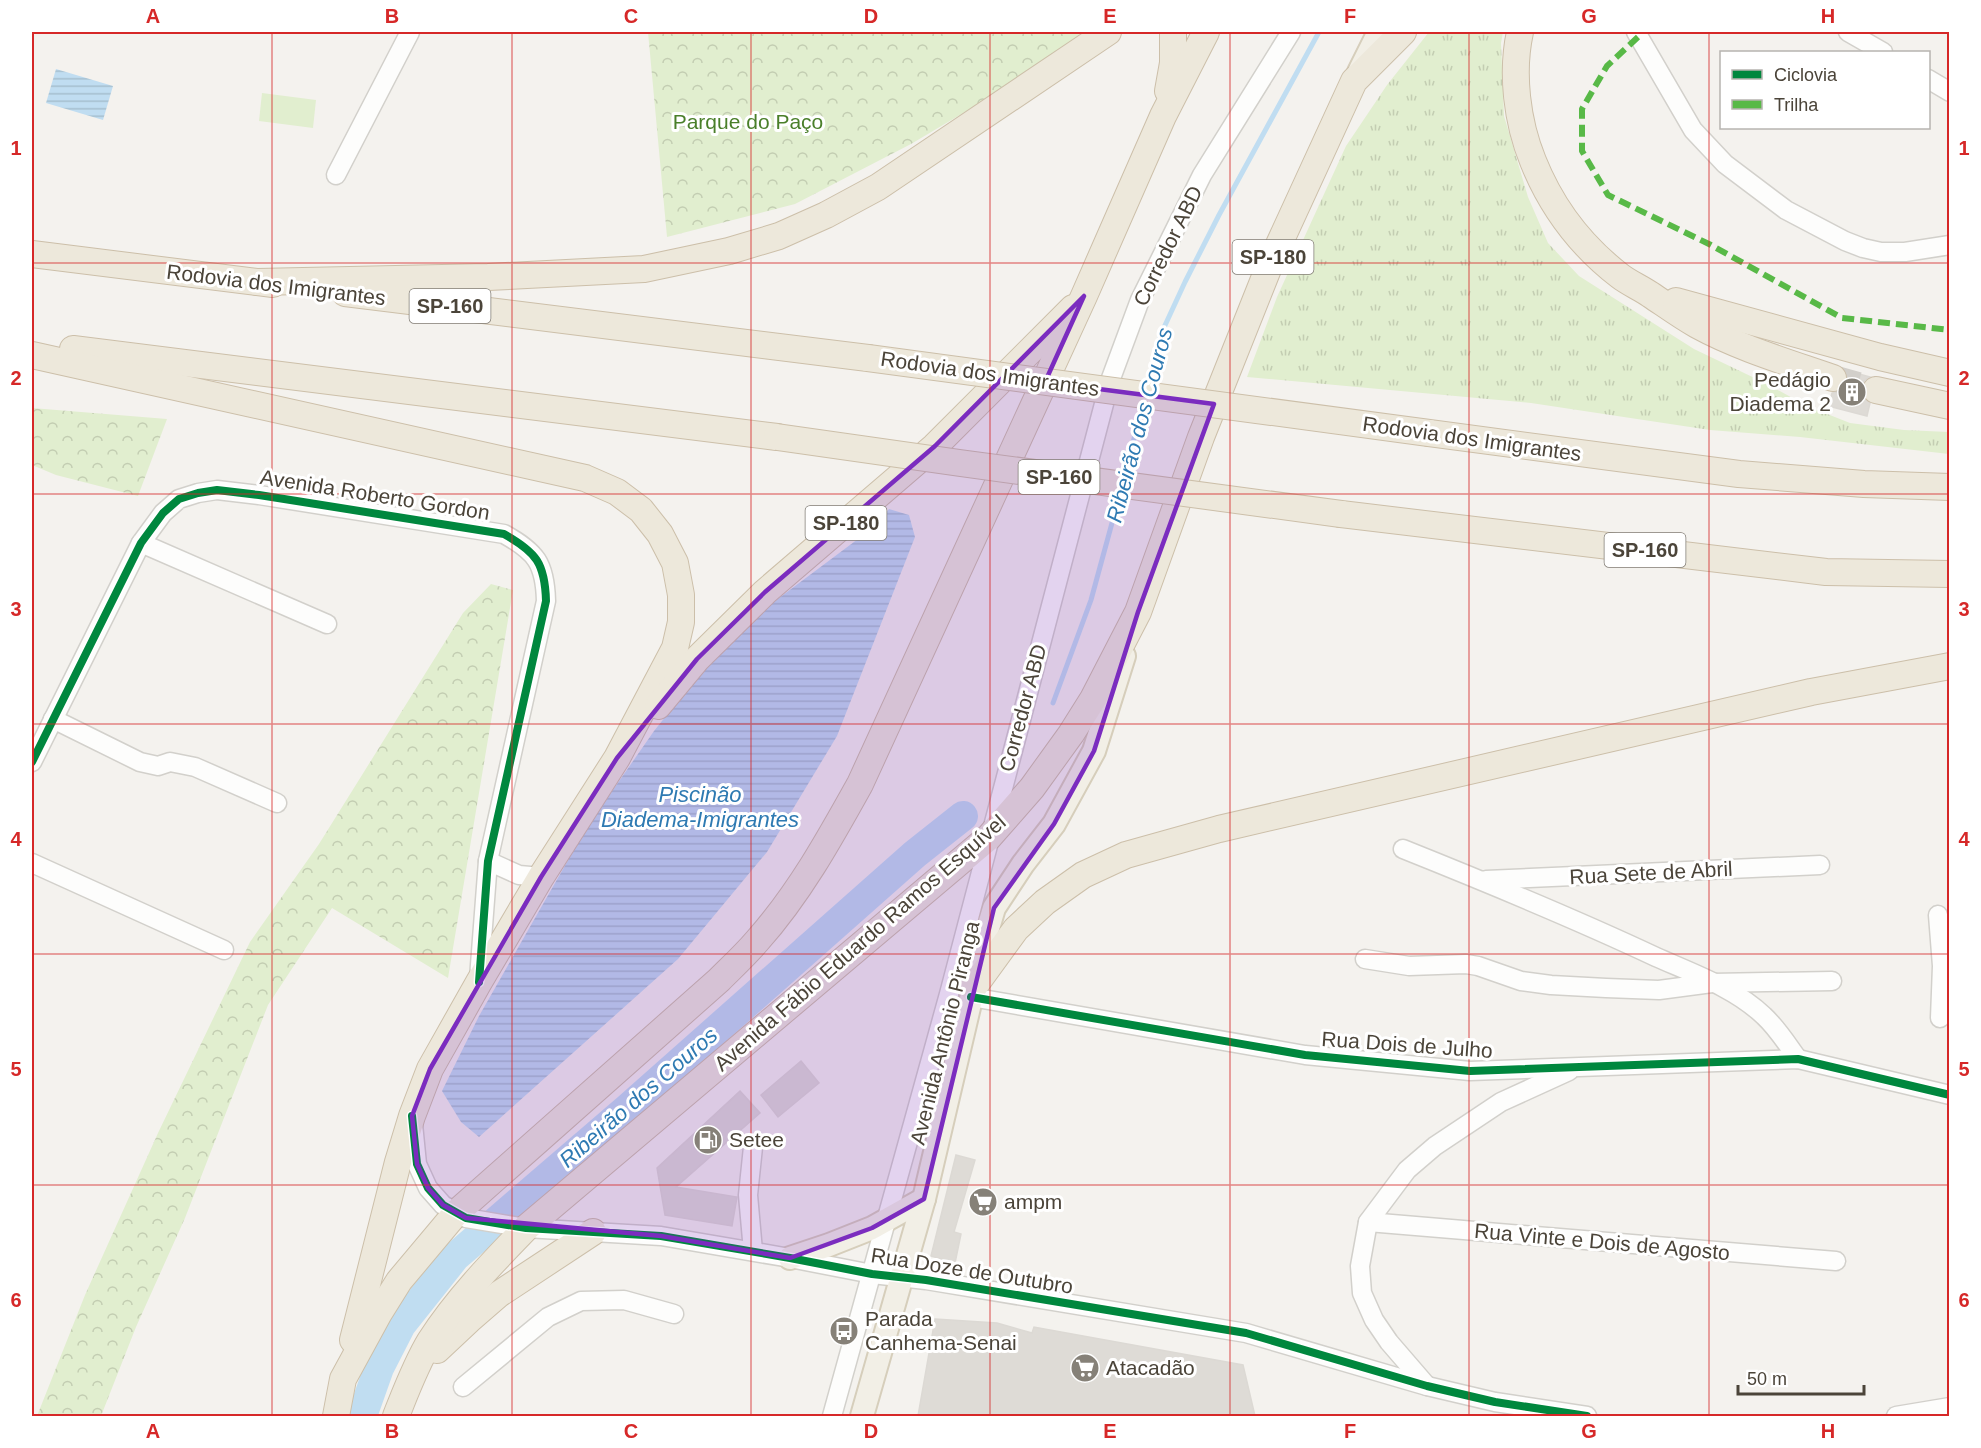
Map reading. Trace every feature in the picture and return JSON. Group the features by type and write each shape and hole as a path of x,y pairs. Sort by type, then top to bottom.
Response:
{"highway":[{"path":"257,282 488,277 644,268 729,251 778,236 826,215 878,188 1108,32"},
{"path":"1163,116 1173,63 1173,32"},
{"name":"SP-180","path":"412,1116 430,1069 541,877 617,758 671,689 724,631 765,592 935,446 1084,296 1163,116 1206,32"},
{"path":"1354,81 1403,32"},
{"path":"1520,32 1517,75 1518,110 1524,140 1540,179 1554,205 1576,233 1620,277 1696,325 1734,342 1833,378"},
{"name":"Avenida Fábio Eduardo Ramos Esquível","path":"396,1416 412,1376 430,1342 452,1310 520,1227 989,837 1032,788 1071,734 1093,699 1138,612 1201,437 1270,264 1354,81"},
{"name":"Rodovia dos Imigrantes","path":"32,254 868,358 1739,474 1864,484 1950,487"},
{"path":"1650,294 1880,357 1950,373"},
{"path":"343,1379 361,1343 399,1281 461,1216 719,981 758,941 793,895 828,841 860,783 1084,296"},
{"name":"SP-160","path":"32,344 777,437 1341,514 1826,572 1950,574"},
{"path":"32,355 585,477 617,492 641,510 660,534 675,564 681,595 681,622 675,648 617,758"},
{"path":"1876,390 1950,406"},
{"path":"972,993 1016,929 1045,902 1083,875 1126,855 1219,829 1811,692 1950,666"},
{"path":"336,1416 343,1379 412,1116"},
{"path":"412,1376 499,1294 593,1232"}],"main road":[{"name":"Avenida Fábio Eduardo Ramos Esquível","path":"1354,81 1380,32"},
{"name":"Avenida Antônio Piranga","path":"862,1416 924,1199 994,908 1023,864 1054,824 1094,751 1138,612"},
{"path":"790,1257 872,1228 924,1199"}],"street":[{"path":"336,175 410,32"},
{"name":"Corredor ABD","path":"832,1416 946,1006 1110,381 1140,300 1202,175 1291,32"},
{"path":"1636,32 1693,130 1725,164 1786,210 1845,241 1881,252 1905,252 1950,244"},
{"path":"1848,32 1881,51"},
{"path":"1930,80 1950,84"},
{"path":"1930,80 1950,92"},
{"name":"Avenida Roberto Gordon","path":"32,762 141,543 163,513 179,499 217,490 504,534 523,545 537,559 546,578 546,601 488,861 479,982"},
{"path":"141,543 327,624"},
{"path":"53,719 140,762 158,766 170,762 195,767 277,803"},
{"path":"1403,849 1574,919 1712,983 1738,997 1763,1015 1798,1059"},
{"path":"488,861 508,872 541,877"},
{"path":"32,863 224,950"},
{"name":"Rua Sete de Abril","path":"1481,880 1820,864"},
{"path":"1938,915 1946,966 1940,1018"},
{"path":"1365,959 1409,966 1466,964 1521,981 1551,985 1659,990 1712,983 1832,981"},
{"name":"Rua Dois de Julho","path":"972,993 1305,1055 1470,1071 1798,1059 1950,1095"},
{"path":"1427,1386 1389,1342 1374,1320 1362,1293 1360,1266 1368,1222 1407,1170 1435,1146 1501,1102 1576,1068"},
{"name":"SP-180","path":"412,1116 417,1164 428,1188 444,1205 461,1216"},
{"path":"753,1147 748,1195 753,1251"},
{"name":"Rua Doze de Outubro","path":"461,1216 520,1227 661,1236 790,1257 873,1274 1245,1333 1427,1386 1535,1412 1587,1416"},
{"name":"Rua Vinte e Dois de Agosto","path":"1368,1222 1836,1261"},
{"path":"463,1387 548,1317 581,1301 624,1300 674,1314"},
{"path":"1896,1416 1950,1407"}],"highlighted area":[{"path":"1084,296 1045,382 1214,404 1138,612 1094,751 1054,824 994,908 924,1199 872,1228 790,1258 661,1236 466,1218 443,1205 428,1188 417,1164 412,1116 430,1069 541,877 617,758 697,659 765,592 935,446"}],"green space":[{"name":"Parque do Paço","path":"648,32 1100,32 911,144 795,204 667,237"},
{"path":"1429,32 1503,32 1501,43 1504,116 1528,197 1548,243 1579,276 1694,349 1807,406 1850,423 1904,430 1949,432 1949,454 1800,437 1710,430 1531,403 1247,377 1277,297 1346,146 1387,85"},
{"path":"262,93 316,100 313,128 259,121"},
{"path":"32,408 167,419 138,496 56,475 32,465"},
{"path":"491,584 513,590 448,978 332,908 268,1005 185,1218 136,1327 101,1416 37,1416 85,1295 158,1133 250,942 319,844 463,613"}],"water":[{"path":"56,69 113,86 103,120 46,103"},
{"name":"Piscinão Diadema-Imigrantes","path":"889,509 909,515 915,537 837,736 767,852 678,959 479,1137 461,1122 442,1091 479,1016 587,827 654,731 701,672 755,616 874,527"}],"building":[{"name":"Pedágio Diadema 2","path":"1845,370 1870,377 1861,387 1862,395 1870,403 1867,416 1828,406 1832,393 1842,390 1847,383 1848,376"},
{"path":"801,1061 819,1083 778,1117 761,1095"},
{"name":"Setee","path":"740,1091 760,1113 676,1187 737,1197 732,1226 665,1215 657,1168"},
{"path":"956,1155 975,1160 954,1232 961,1234 955,1263 931,1256"},
{"name":"Atacadão","path":"935,1319 997,1323 1032,1333 1034,1327 1243,1365 1255,1416 918,1416"}],"waterway":[{"name":"Ribeirão dos Couros","path":"1147,388 1161,334 1185,282 1319,32"},
{"name":"Ribeirão dos Couros","path":"1124,478 1143,403"},
{"name":"Ribeirão dos Couros","path":"1053,703 1091,600 1121,490"},
{"name":"Ribeirão dos Couros","path":"362,1416 379,1368 401,1325 455,1257 628,1108 915,854 963,816"}],"tunnel":[{"path":"1833,378 1876,390"}],"marked path":[{"path":"1638,37 1607,66 1582,109 1582,151 1608,195 1711,245 1842,318 1950,330"}],"cycle path":[{"path":"32,762 141,543 163,513 179,499 217,490 504,534 524,547 537,560 544,577 546,601 488,861 479,982"},
{"path":"971,997 1305,1055 1470,1071 1798,1059 1950,1095"},
{"path":"412,1116 417,1164 428,1188 443,1205 466,1218 526,1228 661,1236 872,1274 926,1280 1246,1333 1427,1386 1495,1402 1587,1416"}],"place":[{"name":"Pedágio Diadema 2","path":"1852,392"},
{"name":"Setee","path":"708,1140"},
{"name":"ampm","path":"983,1202"},
{"name":"Parada Canhema-Senai","path":"844,1331"},
{"name":"Atacadão","path":"1085,1368"}]}
